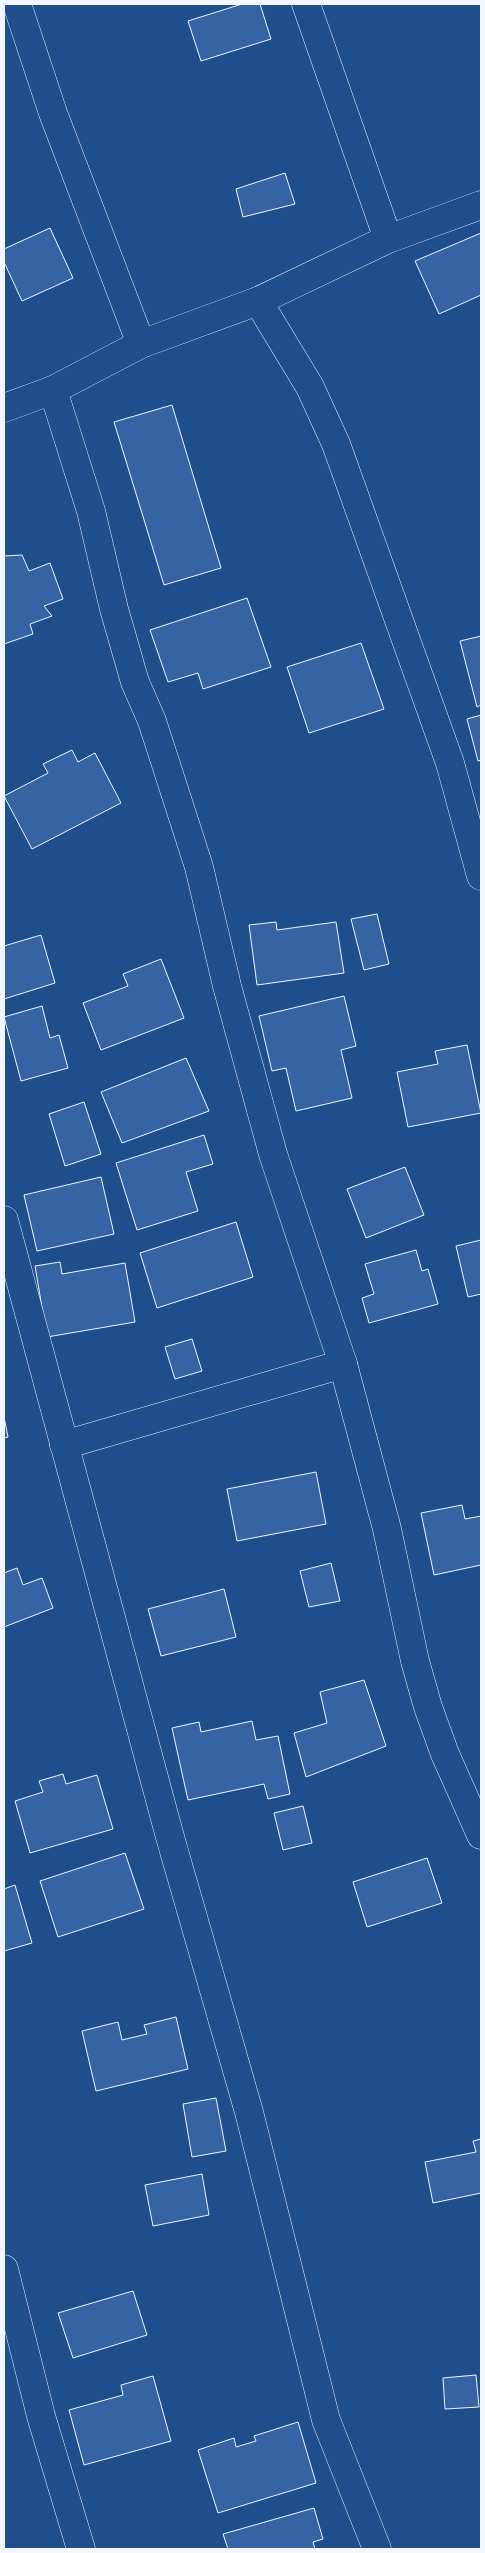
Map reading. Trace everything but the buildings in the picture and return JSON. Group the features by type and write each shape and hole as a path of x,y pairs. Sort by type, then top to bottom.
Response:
{"street":[{"path":"17,4 26,37 53,113 141,344"},
{"path":"306,4 388,238"},
{"path":"4,408 53,390 141,344 258,301 388,238 481,205"},
{"path":"258,301 310,387 336,444 450,763 481,876"},
{"path":"53,390 91,511 114,609 136,682 152,722 199,867 227,986 273,1154 343,1364 387,1529 415,1660 428,1707 445,1754 481,1835"},
{"path":"4,1220 170,1837 249,2112 326,2420 377,2549"},
{"path":"64,1445 343,1364"},
{"path":"4,2269 41,2416 81,2549"}]}
